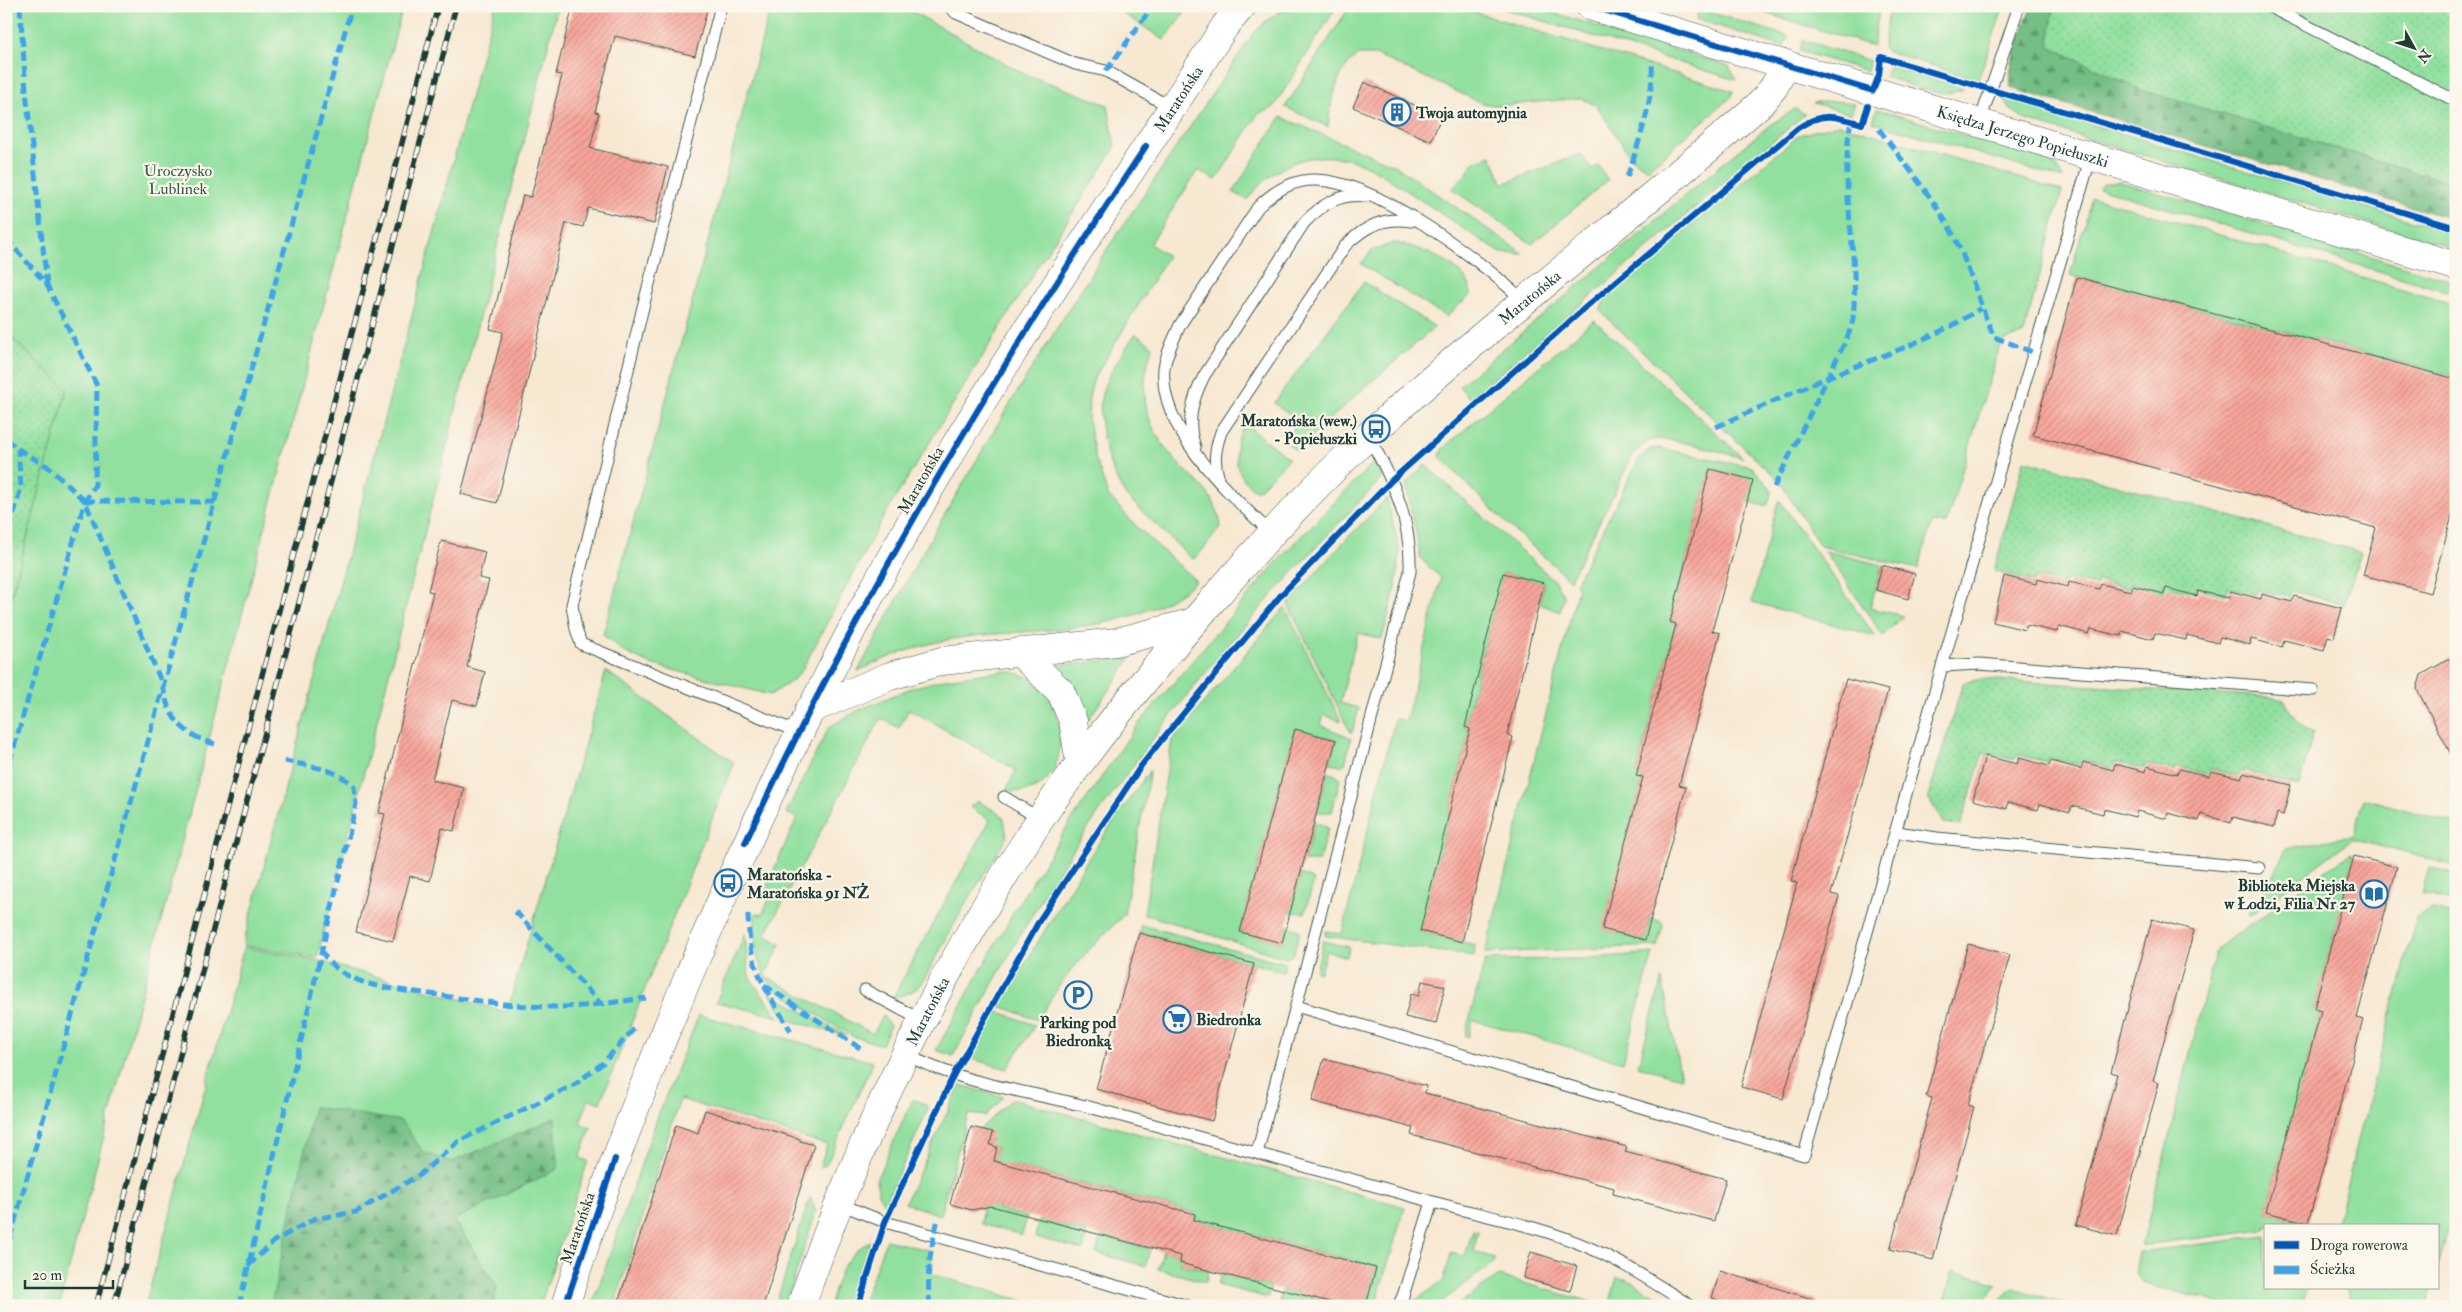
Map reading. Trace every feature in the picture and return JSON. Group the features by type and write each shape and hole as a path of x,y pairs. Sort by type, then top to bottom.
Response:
{"street":[{"name":"Maratońska","path":"565,1306 653,1060 745,843 804,721 856,620 943,466 1072,258 1225,26 1242,6"},
{"name":"Księdza Jerzego Popiełuszki","path":"1590,6 2456,266"},
{"name":"Maratońska","path":"801,1306 839,1203 877,1114 921,1020 972,928 1040,819 1126,702 1272,534 1368,436 1760,103 1774,87 1786,64"},
{"path":"804,721 882,679 916,668 968,657 1116,642 1194,622"},
{"path":"1019,652 1062,692 1074,721 1080,763"}],"lane":[{"path":"721,6 639,321 572,605 581,644 804,721"},
{"path":"949,6 956,13 1075,64 1106,71 1172,108"},
{"path":"1979,124 2019,6"},
{"path":"2268,6 2456,101"},
{"path":"1296,1006 1804,1155 1942,666 2091,156"},
{"path":"1272,534 1219,480 1198,455 1174,421 1167,404 1164,367 1170,346 1180,325 1258,207 1272,194 1291,184 1313,180 1337,182 1378,198 1478,262 1525,302"},
{"path":"1198,455 1191,436 1190,418 1194,396 1204,376 1304,223 1316,210 1334,199 1352,194 1378,198"},
{"path":"1219,480 1215,466 1216,449 1222,432 1345,246 1360,231 1375,222 1397,219 1418,222"},
{"path":"1257,1153 1410,572 1411,556 1404,514 1392,480 1368,436"},
{"path":"1942,666 1979,664 2313,690"},
{"path":"1004,797 1040,819"},
{"path":"1896,832 1938,838 2259,868"},
{"path":"865,990 921,1020"},
{"path":"905,1054 928,1066 954,1074 1046,1096 1257,1153 1511,1222 1580,1244 1631,1268 1691,1306"},
{"path":"1398,1306 1403,1296 1432,1202"},
{"path":"839,1203 885,1222 1188,1306"}],"green space":[{"name":"Uroczysko Lublinek","path":"6,6 403,6 59,1306 6,1306 6,616 67,389 6,333"},
{"path":"495,6 558,6 317,958 243,945"},
{"path":"771,6 902,6 1023,73 1108,105 1115,148 1041,261 880,523 802,670 792,681 770,695 650,664 624,652 603,635"},
{"path":"1112,6 1190,6 1164,40"},
{"path":"1289,6 1337,6 1273,108 1258,114 1216,180 1198,170 1150,244 1168,256 1094,378 1089,396 1088,418 1095,457 1108,495 1137,527 1196,581 1169,600 1141,613 1111,621 1080,627 952,639 904,652 858,671 925,548 1012,400 1101,258 1253,34 1266,21"},
{"path":"1350,6 1455,6 1733,91 1731,97 1648,169 1632,159 1597,106 1581,98 1499,106 1482,103 1376,55 1358,55 1344,69 1333,97 1328,127 1285,107"},
{"path":"1495,6 1531,6 1729,66 1736,80"},
{"path":"1742,6 1880,6 1873,46"},
{"path":"1890,6 2002,6 2002,12 1978,80 1886,51 1883,48"},
{"path":"2032,6 2054,6 2049,46 2142,90 2456,184 2456,220 2011,88 2010,78 2013,57"},
{"path":"2054,6 2456,6 2456,184 2142,90 2049,46"},
{"path":"1702,10 1788,36 1784,47 1696,19 1698,12"},
{"path":"1803,40 1870,61 1867,71 1799,51"},
{"path":"1889,66 1964,89 1945,93 1914,87 1885,77"},
{"path":"2004,98 2456,234 2456,249 2026,120 2010,109"},
{"path":"1833,101 1855,103 1851,114 1813,103"},
{"path":"1795,109 1805,114 1470,399 1459,386 1734,154 1770,125"},
{"path":"1877,109 2048,161 2056,166 2063,179 1873,122"},
{"path":"1281,117 1394,165 1524,254 1501,253 1389,179 1355,161 1339,158 1308,158 1294,162 1269,177 1247,200 1233,192"},
{"path":"1839,124 2062,191 2024,333 2001,342 1946,524 1932,522 1918,569 1820,546 1780,482 1600,311 1605,299 1799,135"},
{"path":"1580,154 1592,170 1598,165 1608,180 1532,244 1452,189 1465,176 1474,162 1491,156 1503,184"},
{"path":"2118,181 2456,282 2456,294 2098,188 2103,184"},
{"path":"2092,197 2456,305 2456,377 2070,275"},
{"path":"1394,243 1424,251 1446,262 1464,276 1469,284 1470,295 1446,317 1361,264 1371,251"},
{"path":"1364,282 1435,327 1356,395 1297,451 1284,441 1299,421 1274,403"},
{"path":"1594,320 1743,458 1670,440 1659,439 1646,442 1633,455 1570,580 1507,524 1440,457 1442,449"},
{"path":"6,333 67,389 6,616"},
{"path":"1135,334 1153,346 1145,379 1147,410 1152,424 1168,452 1207,492 1219,516 1221,527 1197,557 1192,559 1127,497 1108,458 1101,427 1101,397 1115,364"},
{"path":"1245,424 1289,459 1257,491 1243,477 1236,460 1237,442"},
{"path":"1658,448 1752,467 1772,490 1768,504 1764,506 1747,501 1752,480 1710,469 1670,622 1676,624 1636,775 1643,777 1603,929 1645,940 1651,918 1662,922 1663,925 1657,946 1485,953 1578,588 1575,584 1639,459 1650,449"},
{"path":"2024,460 2361,552 2344,605 2291,590 2289,597 2258,590 2256,595 2229,588 2226,595 2196,588 2195,593 2165,586 2163,592 2131,584 2130,589 2098,581 2097,586 2067,580 2065,584 2035,577 2034,582 1994,571"},
{"path":"1374,462 1382,478 1255,614 1174,711 1099,813 1042,898 953,1056 936,1050 1017,906 1065,830 1136,727 1281,557"},
{"path":"1425,465 1555,581 1564,597 1560,612 1540,604 1544,583 1503,573 1464,727 1470,729 1420,931 1475,945 1474,956 1325,936 1326,931 1342,934 1395,719 1406,721 1441,578 1421,559 1406,483"},
{"path":"1387,498 1400,553 1396,586 1382,639 1358,633 1340,703 1359,708 1352,733 1288,604 1336,550"},
{"path":"1778,501 1780,501 1875,636 1752,602"},
{"path":"1825,551 1882,565 1870,608 1903,616 1883,636"},
{"path":"1285,607 1341,721 1324,715 1321,725 1351,738 1345,764 1339,766 1330,763 1336,740 1295,729 1240,932 1282,943 1287,925 1300,931 1293,955 1286,958 1144,914 1172,740"},
{"path":"1131,658 1086,723 1082,706 1075,690 1066,677 1052,666"},
{"path":"606,671 734,763 600,1103 589,1099 580,1123 591,1128 580,1158 588,1161 540,1306 145,1306 244,947 315,960 507,1012"},
{"path":"1003,671 1028,678 1046,693 1057,714 1060,738 1057,761 1047,779 1030,790 1006,790 1016,770 909,709 899,728 881,718 765,935 781,944 765,976 757,954 755,913 762,915 771,895 764,892 797,818 786,813 829,727 859,710 911,688 945,679"},
{"path":"1981,679 2270,697 2284,700 2299,723 2303,727 2314,731 2299,786 2242,770 2239,776 2210,769 2207,774 2177,767 2175,771 2145,764 2144,769 2114,762 2112,768 2081,760 2079,765 2049,758 2047,762 2017,755 2015,760 1983,753 1961,825 1943,823 1928,797 1963,683"},
{"path":"1150,770 1124,915 1085,954 1061,983 1038,1020 999,1006 1091,854"},
{"path":"1328,772 1340,779 1332,812 1317,812"},
{"path":"2363,798 2456,824 2456,866 2352,839 2250,916 2248,912 2263,895 2286,849 2354,835"},
{"path":"977,801 999,813 1004,819 1007,837 962,910 921,985 913,991 892,999 990,820 970,807"},
{"path":"1315,822 1328,828 1319,861 1304,861"},
{"path":"2351,853 2354,856 2314,1009 2321,1011 2266,1212 2307,1223 2264,1224 2264,1230 2142,1245 2216,949"},
{"path":"2429,867 2456,874 2456,902 2422,894"},
{"path":"1301,874 1314,880 1305,913 1290,912"},
{"path":"2430,909 2456,916 2456,1203 2440,1259 2440,1224 2337,1224 2417,918"},
{"path":"1141,925 1285,963 1283,972 1139,932"},
{"path":"745,934 749,977 779,1017 716,1002"},
{"path":"1323,941 1349,947 1347,957 1326,951 1320,973 1316,972"},
{"path":"1653,953 1623,1062 1473,1020 1468,1038 1465,1035 1485,960 1580,959"},
{"path":"766,976 873,1034 883,1016 890,1026 882,1045 852,1036 776,990"},
{"path":"1662,979 1681,1078 1638,1066"},
{"path":"770,993 847,1036 785,1019"},
{"path":"997,1011 1035,1025 1007,1069 972,1059"},
{"path":"699,1015 873,1062 826,1165 820,1167 827,1145 680,1099 614,1306 592,1306 660,1110"},
{"path":"960,1085 1004,1097 985,1116 968,1114 940,1215 905,1203"},
{"path":"913,1099 925,1104 928,1109 885,1205 878,1194 877,1178"},
{"path":"1012,1099 1405,1207 1375,1306 1366,1306 1376,1267 1194,1219 1195,1213 1010,1165 998,1209 1027,1217 1022,1235 981,1224 982,1208 997,1147 990,1145 980,1129"},
{"path":"314,1107 401,1121 424,1153 452,1162 555,1118 558,1169 454,1220 497,1286 493,1306 271,1306"},
{"path":"810,1197 816,1212 785,1306 775,1306"},
{"path":"1039,1220 1087,1232 1083,1250 1035,1237"},
{"path":"1473,1230 1478,1231 1473,1252 1495,1258 1492,1264 1436,1306 1408,1306 1444,1280 1451,1253 1465,1256"},
{"path":"1101,1236 1150,1249 1146,1266 1096,1253"},
{"path":"2264,1236 2264,1290 2306,1290 2302,1306 2228,1306 2142,1282 2135,1273 2139,1252"},
{"path":"886,1240 932,1251 931,1274 1042,1306 862,1306"},
{"path":"870,1241 850,1306 829,1306 842,1269 847,1261"},
{"path":"1163,1251 1181,1256 1179,1264 1209,1271 1206,1282 1158,1269"},
{"path":"1953,1271 1998,1284 1979,1306 1942,1306"},
{"path":"1221,1274 1271,1287 1268,1298 1218,1285"},
{"path":"1499,1276 1605,1306 1456,1306"},
{"path":"1617,1277 1631,1281 1672,1306 1609,1306"},
{"path":"2012,1288 2077,1306 1996,1306"},
{"path":"1282,1290 1330,1302 1329,1306 1295,1306 1279,1302"},
{"path":"2348,1290 2431,1290 2427,1306 2353,1306"}],"building":[{"path":"573,6 708,6 695,56 615,36 595,112 599,113 590,148 668,167 654,224 588,208 583,227 566,223 497,503 461,494 503,332 490,329 523,195 531,197 562,75 556,74"},
{"name":"Twoja automyjnia","path":"1364,82 1441,117 1431,141 1353,107"},
{"path":"2077,277 2456,379 2456,502 2430,593 2363,575 2376,528 2033,435"},
{"path":"1710,469 1753,480 1712,631 1720,633 1679,785 1686,787 1645,940 1602,929 1643,777 1636,776 1676,624 1670,622"},
{"path":"441,541 485,552 479,578 489,580 467,667 485,672 477,706 452,700 432,780 464,788 454,831 442,828 430,881 410,876 393,941 356,932 385,814 379,813 433,592 428,591"},
{"path":"1882,565 1915,574 1908,599 1876,590"},
{"path":"1503,573 1544,583 1507,735 1513,737 1462,942 1420,931 1470,729 1465,727"},
{"path":"2004,576 2036,584 2037,579 2068,587 2069,582 2099,589 2101,584 2131,591 2133,586 2164,594 2166,588 2197,596 2198,591 2229,598 2230,591 2261,599 2262,594 2292,602 2294,596 2342,608 2334,638 2328,636 2324,650 2284,640 2282,647 2251,639 2250,645 2220,637 2218,643 2187,635 2186,640 2155,633 2153,639 2122,631 2121,636 2091,629 2089,634 2059,626 2057,632 2026,625 2025,630 1993,622"},
{"path":"2456,655 2456,764 2417,689 2421,675"},
{"path":"1846,679 1888,690 1831,894 1839,896 1783,1099 1741,1087 1797,883 1791,881"},
{"path":"1295,729 1336,740 1282,943 1240,932"},
{"path":"1985,756 2017,764 2019,758 2049,766 2051,761 2081,769 2083,762 2113,770 2115,764 2146,772 2147,766 2177,774 2179,769 2209,776 2211,771 2241,778 2243,773 2291,785 2283,815 2277,813 2274,827 2233,817 2231,823 2201,814 2199,821 2168,813 2167,819 2137,811 2135,817 2104,809 2103,814 2072,806 2070,812 2040,804 2038,810 2008,802 2007,809 1973,800"},
{"path":"2354,856 2397,867 2357,1018 2363,1020 2308,1223 2266,1212 2321,1011 2314,1009"},
{"path":"2152,919 2194,930 2153,1081 2159,1083 2117,1236 2076,1225 2117,1074 2111,1072"},
{"name":"Biedronka","path":"1139,933 1254,964 1212,1121 1096,1089"},
{"path":"1968,944 2010,955 1968,1105 1974,1107 1933,1260 1890,1249 1932,1098 1926,1096"},
{"path":"1422,981 1445,986 1436,1024 1405,1017 1411,994 1419,996"},
{"path":"1324,1059 1426,1086 1425,1093 1627,1147 1625,1152 1726,1179 1714,1221 1613,1194 1614,1188 1411,1135 1413,1128 1312,1101"},
{"path":"705,1110 814,1145 763,1306 617,1306 676,1125 698,1133"},
{"path":"971,1127 993,1132 990,1145 997,1147 994,1161 1195,1214 1194,1220 1376,1268 1366,1306 1345,1306 1180,1263 1181,1256 991,1206 972,1210 950,1204"},
{"path":"1531,1252 1577,1266 1570,1291 1523,1278"},
{"path":"1720,1271 1816,1300 1816,1306 1739,1306 1712,1298"}],"railway":[{"path":"96,1306 438,6"},
{"path":"114,1306 456,6"}],"marked path":[{"path":"20,6 26,91 47,285"},
{"path":"6,1253 352,6"},
{"path":"1106,71 1153,6"},
{"path":"1627,177 1648,105 1651,90 1652,60"},
{"path":"1774,487 1852,324 1854,269 1847,170 1851,121"},
{"path":"1879,129 1929,196 1953,234 1994,337 2035,353"},
{"path":"6,238 47,285 97,386 95,485 85,501 6,775"},
{"path":"1716,427 1828,377 1906,347 1952,326 1981,308"},
{"path":"6,439 18,449 47,466 85,501 163,686 165,697 173,716 179,724 194,736 215,744"},
{"path":"6,544 21,487 18,449"},
{"path":"85,501 216,502"},
{"path":"239,1306 356,804 354,787 340,776 322,769 285,761"},
{"path":"515,911 601,1004 646,998"},
{"path":"748,914 751,949 755,963 766,989 791,1031"},
{"path":"321,950 335,968 355,979 382,987 516,1005 558,1007 601,1004"},
{"path":"764,985 863,1050"},
{"path":"248,1266 274,1241 314,1219 356,1212 419,1175 459,1141 574,1085 603,1063 634,1029"},
{"path":"930,1306 929,1262 938,1219"}],"cycle path":[{"path":"1590,6 1873,91 1879,75 1881,57 2456,228"},
{"path":"858,1306 885,1222 954,1074 1039,921 1141,766 1281,595 1392,480 1587,306 1798,128 1822,117 1836,117 1862,124 1868,106"},
{"path":"745,843 835,663 932,487 1037,315 1146,146"},
{"path":"565,1306 615,1159"}],"place":[{"name":"Twoja automyjnia","path":"1397,112"},
{"name":"Maratońska (wew.) - Popiełuszki","path":"1376,429"},
{"name":"Maratońska - Maratońska 91 NŻ","path":"728,883"},
{"name":"Biblioteka Miejska w Łodzi, Filia Nr 27","path":"2374,894"},
{"name":"Parking pod Biedronką","path":"1078,995"},
{"name":"Biedronka","path":"1177,1019"}]}
